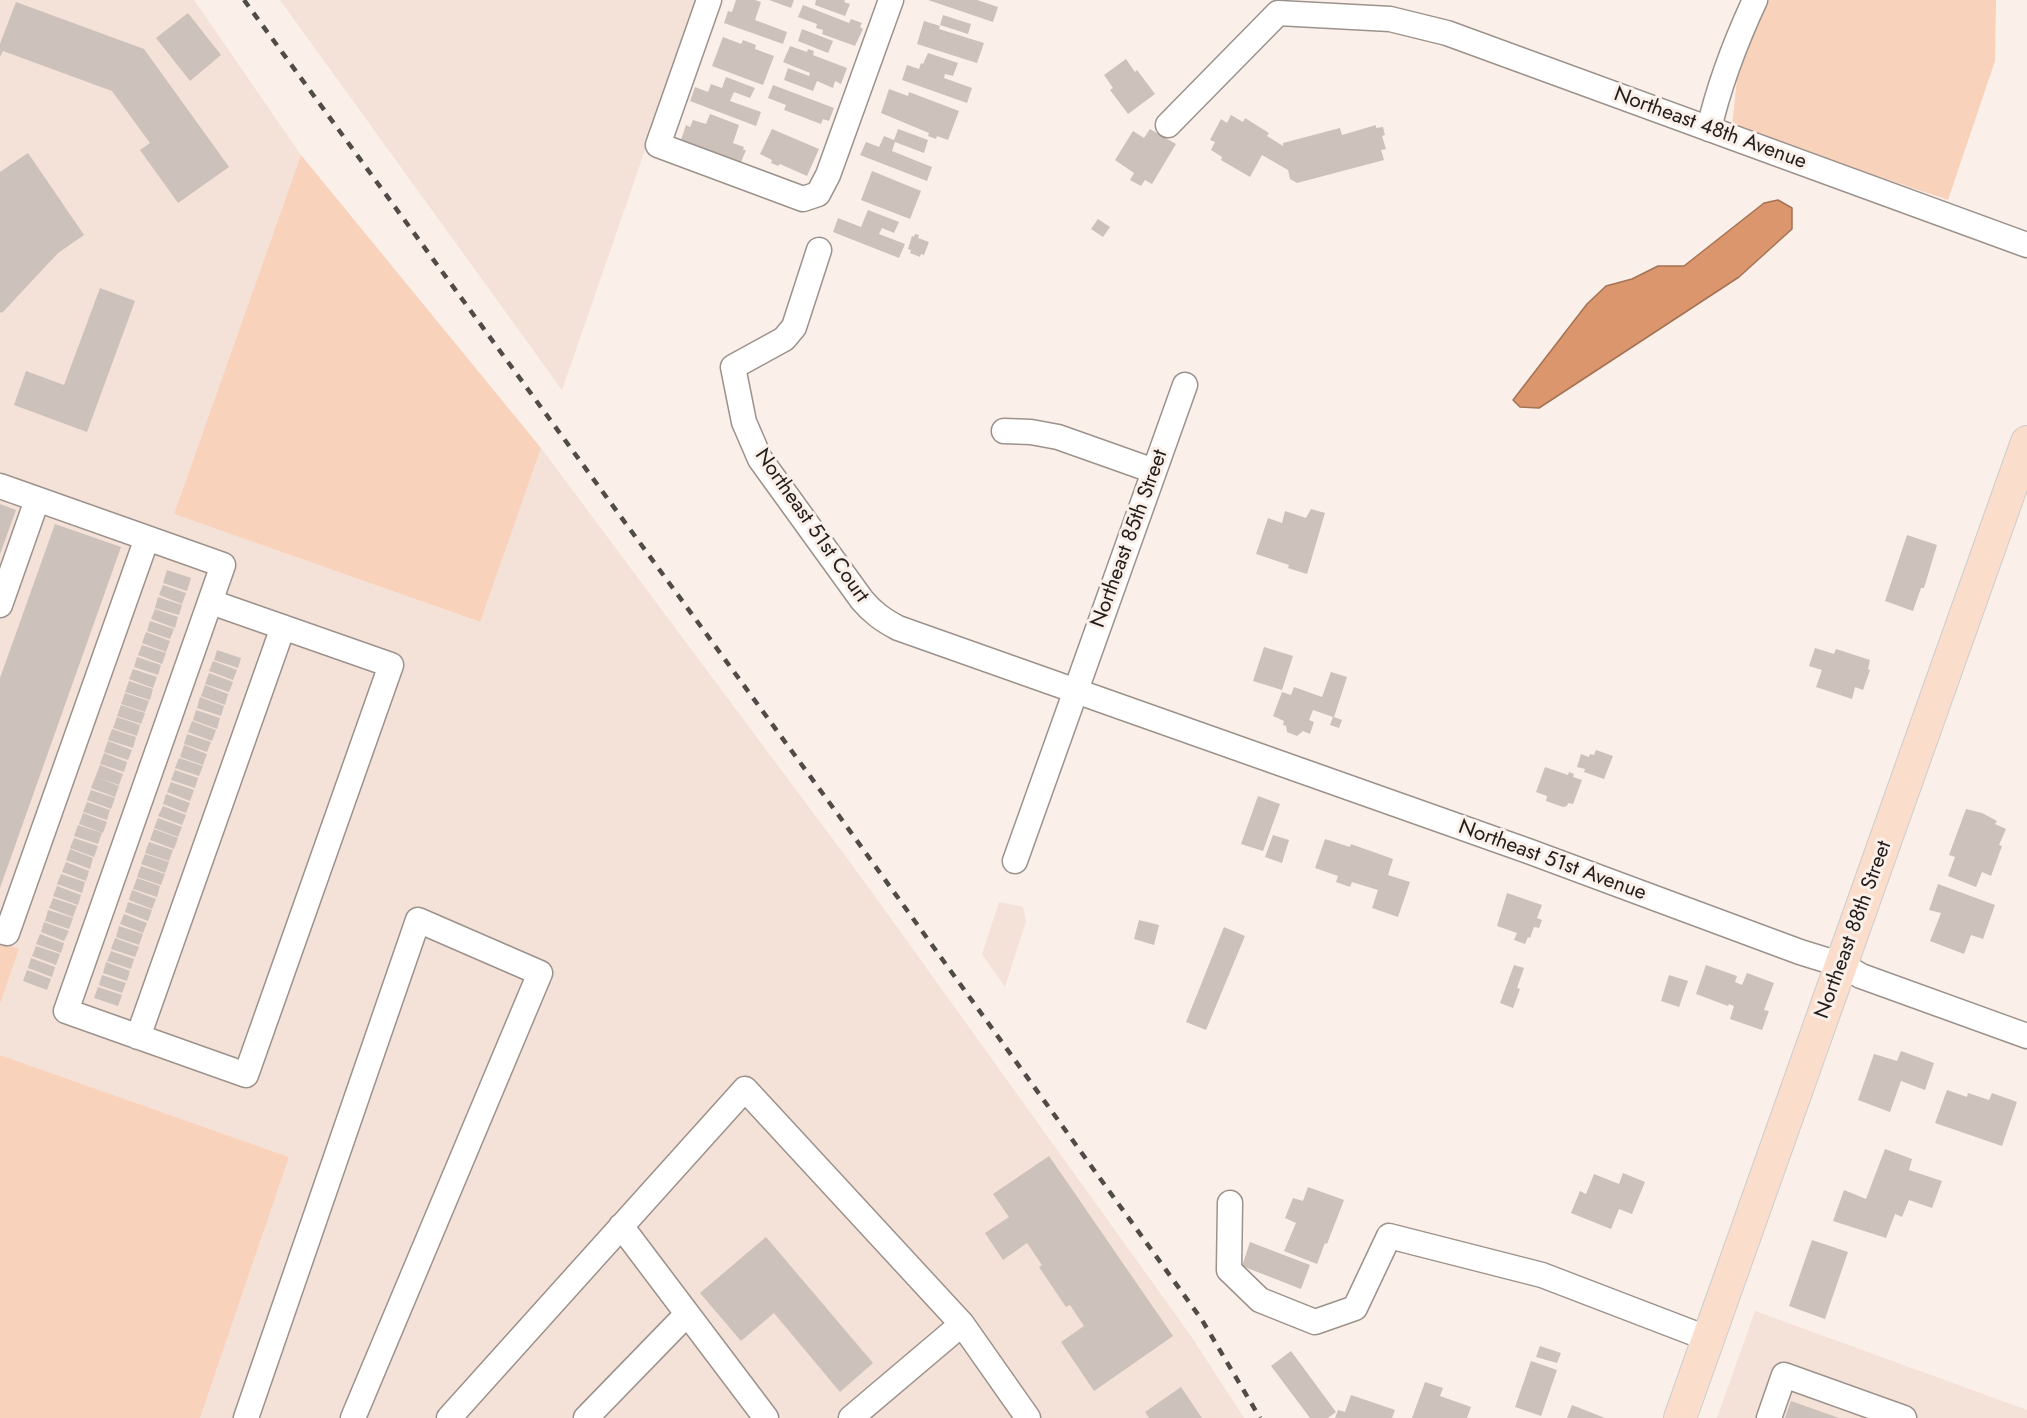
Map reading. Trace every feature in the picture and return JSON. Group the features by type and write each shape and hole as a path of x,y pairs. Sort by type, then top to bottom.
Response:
{"main road":[{"name":"Northeast 88th Street","path":"1680,1418 2027,442"}],"street":[{"path":"709,0 658,145 803,199 818,194 828,175 891,0"},
{"path":"1709,129 1742,26 1755,0"},
{"name":"Northeast 48th Avenue","path":"1168,125 1278,13 1390,19 1447,33 2027,245"},
{"name":"Northeast 51st Court","path":"819,249 794,327 784,339 733,367 744,422 760,459 872,612 897,628 1076,692"},
{"name":"Northeast 85th Street","path":"1015,861 1185,385"},
{"path":"1004,431 1031,432 1058,437 1154,471"},
{"path":"0,486 223,565 66,1011 246,1075 391,665 211,602"},
{"path":"0,605 38,500"},
{"path":"0,931 7,933 147,538"},
{"path":"138,1037 283,627"},
{"name":"Northeast 51st Avenue","path":"1076,692 1528,851 1800,952 1842,965 1861,976 2027,1036"},
{"path":"246,1418 418,920 540,973 353,1418"},
{"path":"448,1418 745,1089 962,1324 1028,1418"},
{"path":"1230,1203 1229,1270 1260,1300 1315,1322 1356,1308 1389,1236 1542,1275 1709,1339"},
{"path":"621,1226 766,1418"},
{"path":"586,1418 687,1314"},
{"path":"851,1418 962,1324"},
{"path":"1769,1418 1784,1375 1904,1418"}],"shaded area":[{"path":"0,0 194,0 301,155 174,514 479,622 541,448 861,877 1191,1336 1244,1418 200,1418 289,1157 0,1055 0,1004 19,949 0,942"},
{"path":"280,0 697,0 562,390"},
{"path":"1760,0 1996,0 1995,61 1948,200 1732,127 1739,59"},
{"path":"301,155 541,448 480,622 174,514"},
{"path":"1778,200 1792,208 1792,229 1739,277 1539,408 1520,407 1513,400 1587,304 1606,286 1632,279 1658,266 1684,266 1764,203"},
{"path":"999,902 1023,907 1026,921 1005,987 982,954"},
{"path":"0,942 19,949 0,1004"},
{"path":"0,1055 289,1157 200,1418 0,1418"},
{"path":"1755,1311 2027,1410 2027,1418 1717,1418"}],"building":[{"path":"736,0 761,2 755,20 787,32 783,44 724,23 728,11 732,12"},
{"path":"769,0 794,0 791,8"},
{"path":"816,0 845,0 844,2 850,4 845,16 815,5"},
{"path":"928,0 977,0 998,7 993,22"},
{"path":"16,2 144,49 229,167 178,203 140,150 150,143 112,91 3,51 0,57 0,44"},
{"path":"803,5 849,23 851,19 862,23 860,27 863,29 855,46 822,34 823,30 816,28 817,24 798,17"},
{"path":"188,13 221,55 190,81 156,38"},
{"path":"943,15 971,24 968,34 940,25"},
{"path":"924,21 940,26 939,29 984,43 977,63 917,44"},
{"path":"802,29 833,41 828,53 798,41"},
{"path":"723,37 741,44 743,40 756,45 755,49 774,56 763,85 712,66"},
{"path":"790,46 807,52 808,49 814,51 813,55 847,68 841,84 835,81 833,88 817,81 813,91 784,80 788,68 809,76 810,73 783,62"},
{"path":"928,53 958,63 953,76 945,74 944,78 972,88 967,103 902,80 907,65 919,69"},
{"path":"1126,59 1155,94 1128,114 1110,90 1113,88 1104,75"},
{"path":"726,77 755,88 750,98 734,92 730,101 761,112 756,126 690,101 695,87 708,92 711,84 722,88"},
{"path":"773,85 834,108 829,121 823,119 821,124 784,110 786,105 768,98"},
{"path":"889,89 908,96 909,92 959,111 948,140 928,136 929,133 881,113"},
{"path":"710,114 739,125 733,143 746,150 741,162 681,140 686,125 690,127 693,120 706,124"},
{"path":"1231,115 1243,122 1245,118 1269,133 1267,136 1283,146 1283,143 1340,128 1342,135 1376,125 1376,128 1383,127 1385,135 1382,136 1386,149 1381,150 1384,160 1297,183 1290,179 1288,170 1262,155 1250,177 1221,160 1222,157 1211,150 1215,142 1210,140 1221,119 1227,123"},
{"path":"772,129 819,149 807,176 780,164 778,166 771,163 772,160 760,154"},
{"path":"898,129 928,140 924,153 895,142 892,151 932,167 927,181 860,155 866,142 879,147 884,136 894,140"},
{"path":"1150,129 1176,144 1152,184 1145,180 1141,186 1130,180 1134,173 1115,160 1133,131 1144,138"},
{"path":"28,153 84,235 58,253 2,313 0,312 0,172"},
{"path":"872,171 921,191 910,219 861,200"},
{"path":"868,210 899,222 894,233 882,228 879,234 905,244 899,258 833,232 838,218 861,227"},
{"path":"1098,219 1110,227 1103,237 1091,229"},
{"path":"915,234 919,235 918,238 929,242 924,255 921,254 920,257 910,253 911,250 908,249 912,236 914,237"},
{"path":"100,288 135,301 87,432 14,405 26,371 64,385"},
{"path":"0,504 16,510 0,554"},
{"path":"1311,509 1325,513 1307,574 1288,568 1289,565 1256,554 1268,518 1282,523 1285,511 1306,518"},
{"path":"55,524 121,547 0,888 0,678"},
{"path":"1907,535 1937,545 1924,588 1921,588 1913,611 1885,601"},
{"path":"167,570 191,578 187,591 163,583"},
{"path":"163,585 186,593 182,604 159,595"},
{"path":"158,597 182,605 179,615 155,608"},
{"path":"155,609 178,617 175,628 151,619"},
{"path":"150,621 174,629 170,639 147,631"},
{"path":"146,632 170,641 166,652 142,643"},
{"path":"142,645 166,653 162,664 138,655"},
{"path":"1264,647 1293,656 1282,690 1253,681"},
{"path":"1815,648 1834,654 1836,649 1870,660 1868,669 1870,670 1863,690 1855,687 1852,699 1816,687 1822,670 1809,666"},
{"path":"217,650 241,658 238,668 214,660"},
{"path":"137,657 161,665 158,675 134,667"},
{"path":"213,661 237,670 233,680 209,671"},
{"path":"133,669 157,677 153,688 129,679"},
{"path":"1331,672 1347,677 1334,717 1342,720 1339,728 1330,725 1333,717 1313,710 1309,720 1314,722 1310,734 1303,731 1297,736 1287,732 1286,726 1283,725 1284,721 1273,716 1282,692 1291,695 1294,687 1322,697"},
{"path":"209,673 233,682 229,692 205,684"},
{"path":"129,681 153,689 150,700 125,692"},
{"path":"205,685 228,694 225,705 201,696"},
{"path":"125,693 149,701 145,712 121,704"},
{"path":"200,697 224,706 221,716 197,708"},
{"path":"121,705 145,713 141,724 117,716"},
{"path":"196,710 220,718 217,729 193,720"},
{"path":"117,717 140,725 137,736 113,728"},
{"path":"192,721 216,730 212,741 188,732"},
{"path":"112,729 136,737 133,748 108,740"},
{"path":"187,734 211,742 207,752 184,744"},
{"path":"108,741 132,750 128,760 104,752"},
{"path":"184,745 207,754 203,765 180,757"},
{"path":"1596,750 1613,756 1604,779 1577,767 1581,754 1589,757 1590,754 1594,755"},
{"path":"104,753 127,762 124,772 100,764"},
{"path":"179,758 203,766 199,776 175,768"},
{"path":"100,765 123,774 119,785 97,777 119,786 115,797 91,788"},
{"path":"1545,767 1568,775 1569,772 1574,774 1573,777 1582,780 1573,804 1568,803 1563,807 1546,801 1547,796 1536,792"},
{"path":"175,770 198,778 195,788 171,780"},
{"path":"171,782 194,790 190,801 167,792"},
{"path":"91,790 115,798 111,809 87,800"},
{"path":"166,794 190,803 186,813 163,804"},
{"path":"1258,796 1280,804 1263,851 1241,844"},
{"path":"87,802 110,810 107,820 83,812"},
{"path":"163,806 186,815 182,825 158,816"},
{"path":"1966,809 1982,813 1997,821 1995,824 2006,829 1999,845 2002,846 1991,876 1982,872 1976,887 1948,876 1955,857 1949,855"},
{"path":"83,813 107,822 103,833 79,824"},
{"path":"158,818 182,827 178,837 154,828"},
{"path":"78,825 102,833 98,844 74,836"},
{"path":"154,829 178,838 174,849 150,840"},
{"path":"1273,835 1289,840 1282,863 1265,857"},
{"path":"74,838 98,846 94,857 70,848"},
{"path":"1325,839 1350,847 1351,844 1393,859 1388,875 1410,882 1398,917 1372,908 1378,890 1352,882 1350,887 1336,882 1338,876 1315,868"},
{"path":"149,842 173,850 169,861 145,853"},
{"path":"70,849 93,858 90,869 66,860"},
{"path":"145,854 169,862 165,873 141,864"},
{"path":"66,862 89,871 86,881 62,872"},
{"path":"141,866 165,874 161,885 137,877"},
{"path":"61,874 85,882 82,893 57,884"},
{"path":"137,878 160,886 157,897 133,889"},
{"path":"1938,884 1995,905 1983,939 1971,935 1964,954 1930,941 1941,913 1929,910"},
{"path":"57,886 81,895 78,905 53,896"},
{"path":"132,890 156,899 152,909 129,900"},
{"path":"1507,893 1542,905 1537,918 1542,920 1539,928 1534,927 1525,944 1514,940 1517,933 1497,926"},
{"path":"53,898 77,906 73,917 49,908"},
{"path":"128,902 152,910 148,921 125,912"},
{"path":"48,910 73,918 69,929 45,921"},
{"path":"124,914 147,923 143,933 120,924"},
{"path":"1139,920 1159,925 1154,945 1134,939"},
{"path":"44,922 69,931 64,941 41,932"},
{"path":"119,926 143,934 139,945 116,937"},
{"path":"1224,927 1245,936 1206,1030 1186,1022"},
{"path":"40,934 64,943 61,953 36,944"},
{"path":"115,938 139,947 135,957 111,949"},
{"path":"36,946 60,954 56,965 32,956"},
{"path":"111,951 134,959 131,969 107,961"},
{"path":"31,958 55,967 52,977 28,968"},
{"path":"106,962 130,971 127,981 103,973"},
{"path":"1514,965 1524,968 1513,1008 1500,1003"},
{"path":"1706,965 1737,976 1735,982 1742,985 1747,973 1774,983 1764,1010 1769,1011 1762,1030 1730,1019 1734,1006 1729,1004 1728,1006 1696,994"},
{"path":"27,970 51,979 47,990 23,981"},
{"path":"102,975 126,983 122,993 99,985"},
{"path":"1669,975 1688,981 1679,1007 1661,1001"},
{"path":"98,987 122,995 118,1006 94,998"},
{"path":"1901,1051 1934,1063 1925,1090 1901,1081 1890,1112 1858,1100 1874,1054 1897,1061"},
{"path":"1947,1090 1967,1097 1968,1093 1989,1100 1992,1093 2017,1102 2002,1146 1935,1123"},
{"path":"1885,1149 1912,1159 1909,1170 1942,1181 1932,1208 1909,1200 1902,1217 1895,1214 1886,1238 1833,1221 1844,1190 1866,1199"},
{"path":"1049,1156 1173,1336 1094,1391 1061,1342 1084,1326 1070,1305 1066,1307 1039,1267 1042,1265 1027,1243 1003,1260 985,1233 1009,1217 993,1194"},
{"path":"1623,1173 1645,1182 1632,1214 1619,1209 1611,1229 1571,1213 1580,1191 1586,1194 1594,1174 1619,1184"},
{"path":"1308,1187 1344,1200 1317,1264 1284,1251 1296,1223 1285,1218 1293,1198 1303,1201"},
{"path":"766,1237 873,1363 840,1392 774,1313 741,1341 700,1293"},
{"path":"1812,1240 1848,1252 1825,1319 1789,1306"},
{"path":"1250,1242 1310,1265 1301,1289 1242,1266"},
{"path":"1540,1346 1561,1353 1557,1363 1536,1357"},
{"path":"1291,1351 1336,1412 1328,1418 1310,1418 1271,1366"},
{"path":"1531,1361 1557,1370 1541,1416 1515,1407"},
{"path":"1425,1382 1443,1388 1440,1396 1471,1407 1467,1418 1412,1418"},
{"path":"1181,1387 1202,1418 1149,1418 1145,1412"},
{"path":"1351,1395 1395,1410 1392,1418 1335,1418 1338,1410 1345,1412"},
{"path":"1791,1401 1839,1418 1785,1418"},
{"path":"1572,1405 1605,1418 1567,1418"}],"railway":[{"path":"244,0 842,820 1202,1320 1260,1418"}]}
